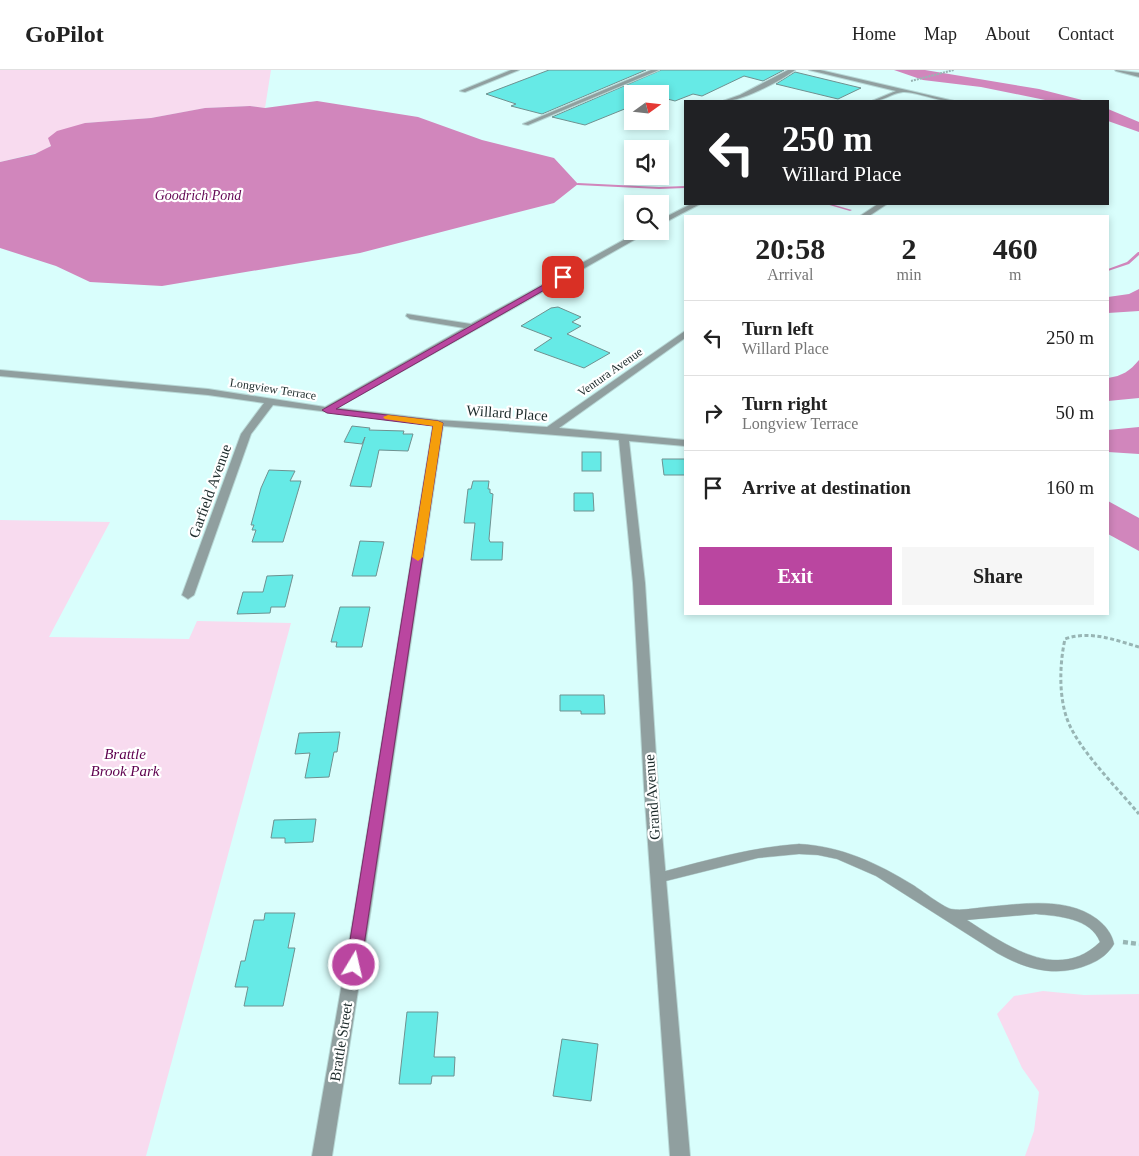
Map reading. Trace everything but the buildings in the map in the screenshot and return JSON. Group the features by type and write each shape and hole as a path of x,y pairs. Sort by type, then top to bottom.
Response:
{"street":[{"path":"463,91 516,70"},
{"path":"526,124 656,70"},
{"path":"729,100 742,96 792,70"},
{"path":"812,70 947,100"},
{"path":"1118,70 1139,75"},
{"path":"877,100 902,90"},
{"path":"894,100 902,90"},
{"path":"669,219 694,205"},
{"path":"866,215 881,205"},
{"name":"Longview Terrace","path":"0,373 208,392 269,403 327,410 630,240"},
{"path":"410,316 472,327"},
{"name":"Ventura Avenue","path":"549,430 680,342"},
{"name":"Garfield Avenue","path":"188,595 246,434 269,403"},
{"name":"Willard Place","path":"327,410 438,423 549,430 684,442"},
{"name":"Brattle Street","path":"322,1156 438,423"},
{"name":"Grand Avenue","path":"624,438 640,592 658,878 680,1156"}],"lane":[{"path":"658,878 764,852 818,850 864,865 946,914 1024,960 1042,965 1058,966 1086,961 1097,955 1107,944 1104,933 1088,920 1055,910 1037,908 974,914 946,914"}],"path":[{"path":"914,80 953,70"},
{"path":"1139,647 1108,638 1078,635 1065,639 1061,657 1063,702 1071,729 1096,763 1139,814"}],"green space":[{"path":"0,70 271,70 265,108 250,106 206,108 151,118 85,123 41,152 0,162"},
{"name":"Brattle Brook Park","path":"0,520 110,522 49,637 189,639 197,621 291,623 146,1156 0,1156"},
{"path":"1043,991 1084,995 1139,994 1139,1156 1025,1156 1034,1131 1039,1092 1022,1068 997,1014 1014,996"}],"water":[{"path":"894,70 925,70 1039,89 1082,100 1045,100 981,87 923,80"},
{"name":"Goodrich Pond","path":"317,101 418,117 482,140 554,158 578,184 554,203 360,253 162,286 90,282 56,266 0,248 0,162 35,154 51,146 48,138 57,131 85,123 151,118 205,108 250,106 265,108"},
{"path":"1109,109 1139,122 1139,132 1109,121"},
{"path":"1139,289 1139,311 1109,313 1109,297 1129,294"},
{"path":"1139,360 1139,398 1109,401 1109,378 1117,376 1132,367"},
{"path":"1139,427 1139,454 1109,452 1109,430"},
{"path":"1109,502 1139,518 1139,551 1109,535"}],"waterway":[{"path":"578,184 659,188 684,187"},
{"path":"832,205 850,210"},
{"path":"1109,270 1128,263 1139,253"}],"slow traffic":[{"path":"388,417 438,423 418,557"}],"route":[{"path":"354,965 438,423 327,410 563,277"}]}
